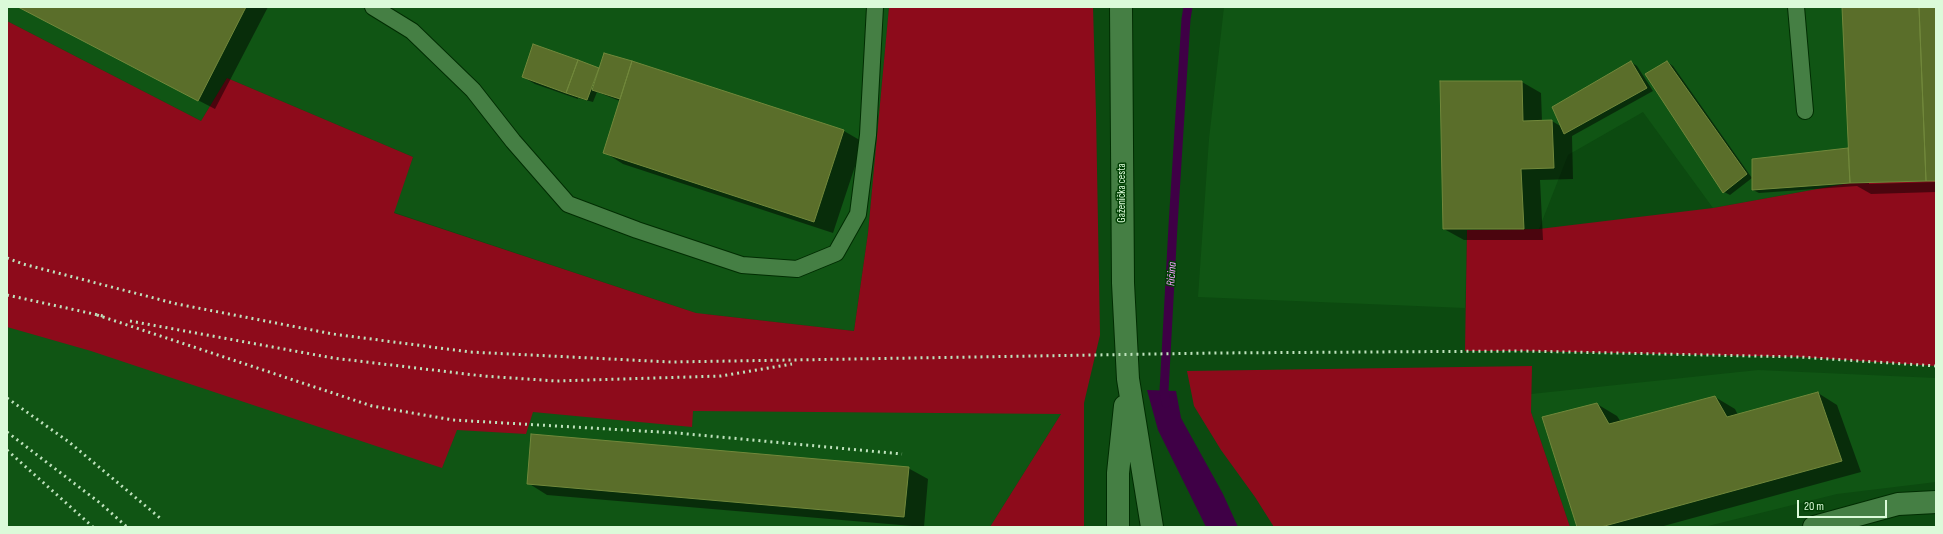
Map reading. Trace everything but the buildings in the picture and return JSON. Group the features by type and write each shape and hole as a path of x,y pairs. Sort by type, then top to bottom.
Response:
{"main road":[{"name":"Gaženička cesta","path":"1121,7 1123,283 1128,379 1152,527"},
{"name":"Gaženička cesta","path":"1118,527 1118,473 1128,379"},
{"path":"1814,527 1898,504 1936,502"}],"lane":[{"path":"373,7 412,31 473,90 513,141 568,204 637,230 742,265 797,268 836,253 858,214 868,136 874,7"},
{"path":"1796,7 1804,111"}],"shaded area":[{"path":"7,7 889,7 868,233 854,331 705,314 1061,414 990,527 7,527 7,240 696,313 393,212 413,157 227,78 201,121 7,21"},
{"path":"889,7 1093,7 1100,335 1084,403 1084,527 990,527 1061,414 693,411 692,427 533,412 526,434 457,430 442,468 91,351 7,327 7,21 201,121 227,78 413,157 394,213 696,313 854,331 868,233"},
{"path":"1224,7 1936,7 1850,183 1713,208 1643,112 1568,155 1539,229 1467,230 1465,308 1198,297 1209,139"},
{"path":"1936,181 1936,366 1799,357 1465,351 1467,230 1539,229 1713,208 1850,183"},
{"path":"1532,366 1531,412 1570,527 1274,527 1255,497 1221,450 1194,406 1187,371"},
{"path":"1758,370 1936,378 1936,482 1837,494 1704,527 1570,527 1531,412 1531,394"},
{"path":"1147,390 1176,391 1181,418 1223,494 1238,527 1206,527 1158,430"}],"waterway":[{"name":"Ričina","path":"1166,403 1164,391 1173,226 1188,7"}],"railway":[{"path":"7,258 23,264 177,304 333,334 470,352 671,362 1215,353 1522,351 1799,357 1936,366"},
{"path":"7,295 103,316"},
{"path":"97,315 372,406 453,420 677,433 902,454"},
{"path":"130,321 333,358 483,376 556,381 721,376 792,364"},
{"path":"7,398 69,442 160,518"},
{"path":"7,432 100,503 127,527"},
{"path":"7,450 93,527"}]}
